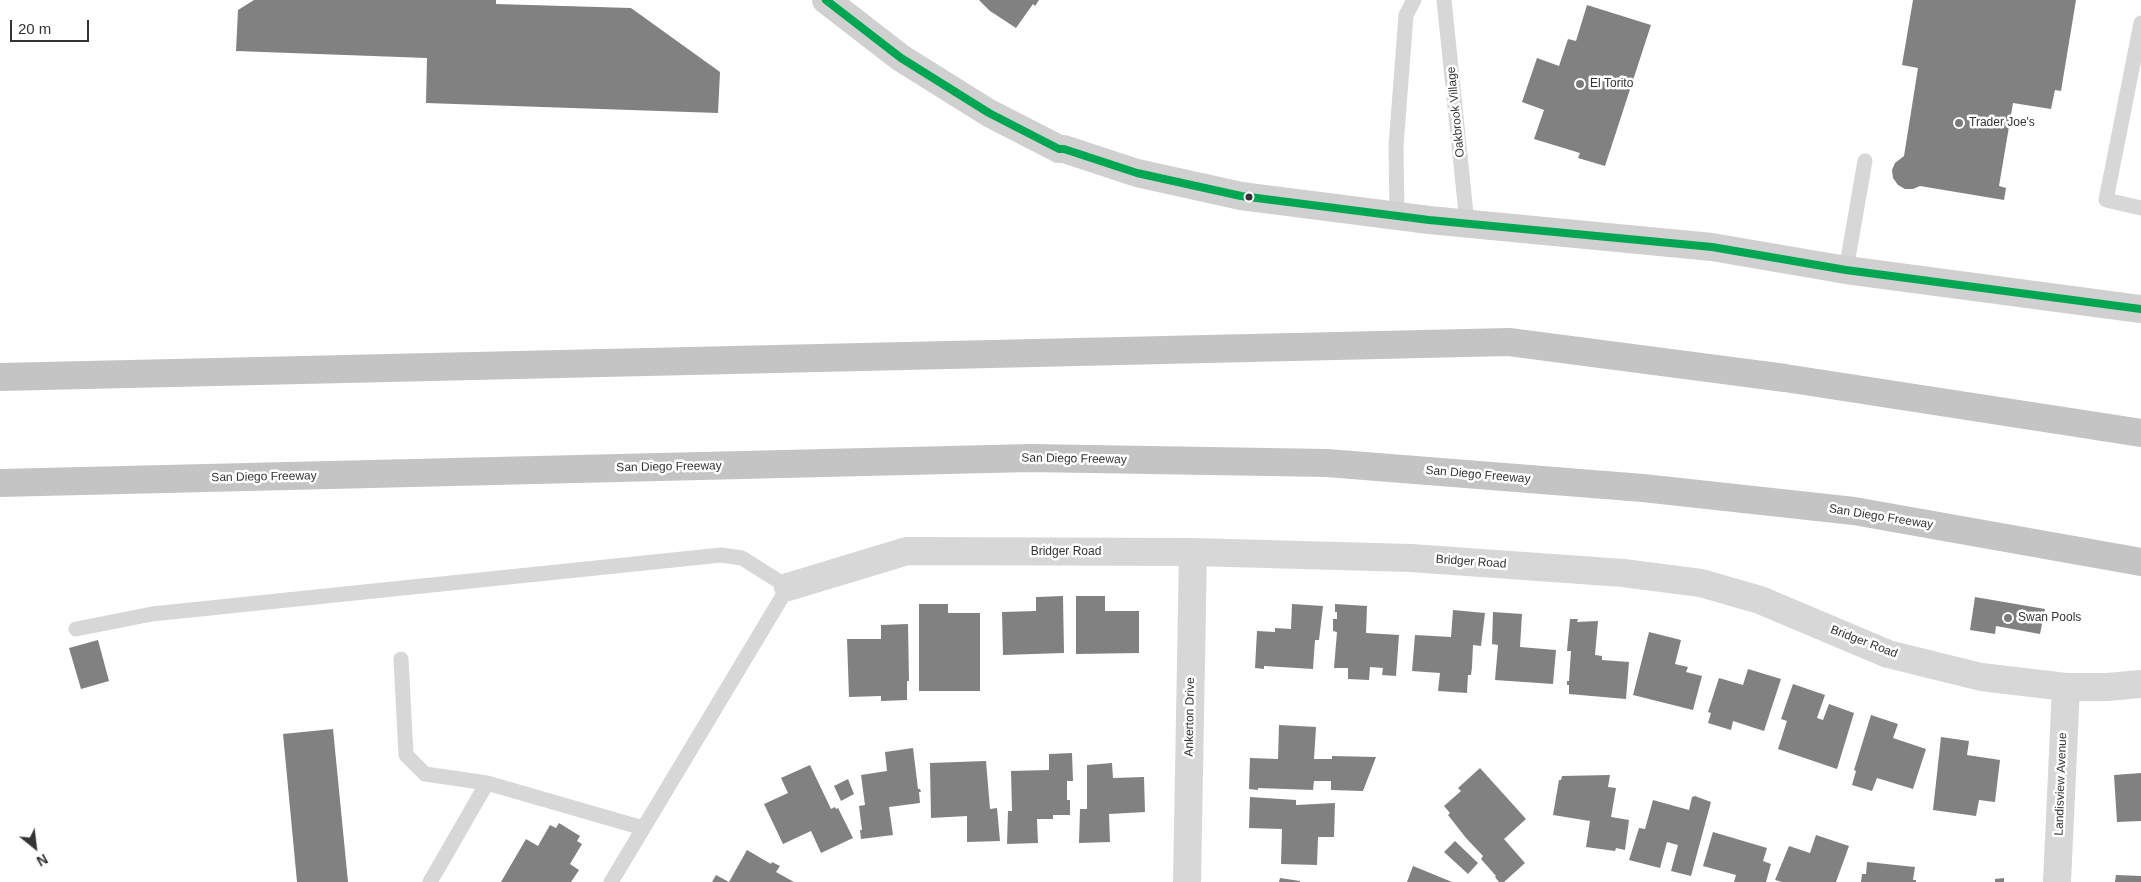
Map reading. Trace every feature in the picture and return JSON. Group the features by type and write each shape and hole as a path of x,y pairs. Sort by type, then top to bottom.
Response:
{"highway":[{"path":"0,377 1509,342 1785,378 2141,432"},
{"name":"San Diego Freeway","path":"0,483 1031,458 1328,463 1643,488 1854,511 2141,562"}],"main road":[{"path":"826,0 901,58 989,113 1059,149 1137,173 1241,196 1467,223 1712,247 1846,270 2141,310"}],"street":[{"name":"Bridger Road","path":"788,587 907,551 1193,552 1411,558 1624,573 1701,583 1760,600 1888,654 1981,677 2066,687 2107,687 2141,684"},
{"name":"Ankerton Drive","path":"1187,882 1193,552"},
{"name":"Landisview Avenue","path":"2057,882 2066,687"}],"lane":[{"path":"1397,215 1396,146 1406,15 1414,0"},
{"name":"Oakbrook Village","path":"1444,0 1467,223"},
{"path":"2141,23 2106,200 2141,208"},
{"path":"1846,270 1865,161"},
{"path":"76,629 162,613 721,554 742,558 788,587 611,882"},
{"path":"401,659 406,755 425,774 488,783 643,828"},
{"path":"430,882 488,783"}],"building":[{"path":"254,0 496,0 496,4 631,8 720,72 718,113 426,103 427,58 236,51 238,10"},
{"path":"979,0 1039,0 1035,6 1033,4 1016,28 990,11"},
{"path":"1913,0 2076,0 2061,91 2055,90 2051,109 2013,103 1999,186 2006,188 2004,200 1920,186 1913,189 1905,189 1898,185 1893,178 1892,170 1895,163 1904,156 1918,68 1902,65"},
{"name":"El Torito","path":"1587,5 1651,25 1605,166 1578,158 1580,153 1534,139 1544,110 1522,102 1537,58 1559,66 1568,39 1576,41"},
{"path":"1063,596 1064,653 1003,655 1002,612 1036,611 1036,597"},
{"path":"1076,596 1105,596 1105,611 1139,611 1139,653 1076,654"},
{"name":"Swan Pools","path":"1975,597 2045,609 2040,634 1996,626 1995,634 1970,630"},
{"path":"919,604 948,604 948,613 980,613 980,691 919,691"},
{"path":"1292,604 1323,606 1319,640 1315,640 1313,669 1264,666 1264,669 1255,668 1257,631 1275,632 1275,628 1291,629"},
{"path":"1335,604 1367,606 1366,633 1399,635 1396,676 1382,675 1383,668 1370,667 1369,680 1348,679 1348,668 1334,668 1337,632 1333,631 1333,619 1337,619"},
{"path":"1453,610 1485,613 1481,646 1473,645 1471,675 1468,675 1467,693 1438,691 1440,673 1412,671 1415,635 1451,637"},
{"path":"1493,612 1522,614 1520,647 1556,650 1553,684 1495,680 1498,645 1492,644"},
{"path":"1570,619 1578,619 1577,622 1598,621 1595,655 1602,656 1602,660 1629,662 1626,699 1569,694 1567,681 1569,681 1571,651 1567,651"},
{"path":"908,624 909,681 907,681 907,700 881,701 881,696 849,697 847,639 881,639 881,625"},
{"path":"1649,632 1681,640 1675,664 1688,667 1686,672 1702,676 1693,710 1633,695"},
{"path":"98,640 109,681 81,689 69,648"},
{"path":"1748,669 1781,679 1764,731 1733,721 1731,730 1708,723 1711,713 1708,712 1719,678 1743,685"},
{"path":"1793,684 1825,695 1817,718 1823,720 1829,704 1854,713 1837,769 1778,749 1787,721 1781,719"},
{"path":"1871,715 1898,724 1893,738 1926,749 1913,789 1877,778 1872,791 1852,785 1856,771 1854,770"},
{"path":"1279,725 1316,727 1314,759 1332,759 1332,756 1376,757 1363,791 1331,790 1331,781 1314,781 1313,790 1249,789 1250,758 1278,759"},
{"path":"333,729 348,882 297,882 283,734"},
{"path":"1941,737 1969,741 1967,755 2000,760 1995,802 1979,800 1976,816 1933,810"},
{"path":"913,748 918,789 921,792 919,792 920,803 889,807 893,835 861,839 860,830 862,830 859,806 865,805 861,775 887,771 885,752"},
{"path":"1072,753 1073,781 1067,781 1067,800 1070,800 1070,815 1053,815 1053,819 1037,819 1038,843 1007,844 1008,811 1012,811 1011,771 1049,770 1049,754"},
{"path":"986,761 990,809 997,808 1000,841 967,842 967,816 931,818 930,763"},
{"path":"1112,763 1113,778 1144,777 1145,812 1109,814 1110,842 1079,843 1080,809 1087,809 1087,765"},
{"path":"810,765 831,809 838,808 853,838 821,853 811,831 783,844 764,804 788,793 781,778"},
{"path":"1480,768 1526,819 1504,839 1525,863 1504,882 1499,882 1495,877 1481,859 1483,856 1448,815 1450,813 1444,806 1461,791 1458,788"},
{"path":"2141,773 2141,821 2117,822 2114,775"},
{"path":"1610,775 1608,787 1616,788 1611,817 1629,820 1625,850 1616,848 1615,851 1586,847 1590,821 1553,815 1559,780 1561,780 1562,776"},
{"path":"848,779 854,794 841,801 834,786"},
{"path":"1695,796 1711,802 1691,876 1671,871 1678,845 1667,842 1660,868 1629,860 1639,828 1645,829 1653,800 1689,810 1692,797"},
{"path":"1250,797 1296,800 1296,805 1335,803 1334,837 1318,837 1317,865 1281,864 1282,829 1249,828"},
{"path":"559,823 580,836 577,841 582,844 570,864 579,870 571,882 501,882 526,839 538,846 550,825 556,828"},
{"path":"1713,832 1767,848 1763,861 1771,864 1766,882 1734,882 1736,875 1703,866"},
{"path":"1816,835 1849,846 1836,882 1782,882 1775,880 1789,846 1810,853"},
{"path":"1455,841 1478,863 1468,874 1444,852"},
{"path":"747,850 771,864 772,862 780,866 776,872 794,882 729,882"},
{"path":"1867,862 1915,867 1913,880 1916,880 1916,882 1861,882 1862,874 1866,874"},
{"path":"1413,866 1452,882 1407,882"},
{"path":"716,875 729,882 712,882"},
{"path":"2116,875 2141,876 2141,882 2115,882"},
{"path":"1280,878 1300,881 1300,882 1279,882"},
{"path":"2004,878 2004,882 1995,882 1995,879"}],"transit line":[{"path":"826,0 901,58 989,113 1059,149 1137,173 1241,196 1429,220 1712,247 1846,270 2141,309"}],"place":[{"name":"El Torito","path":"1580,84"},
{"name":"Trader Joe's","path":"1959,123"},
{"name":"Swan Pools","path":"2008,618"}]}
